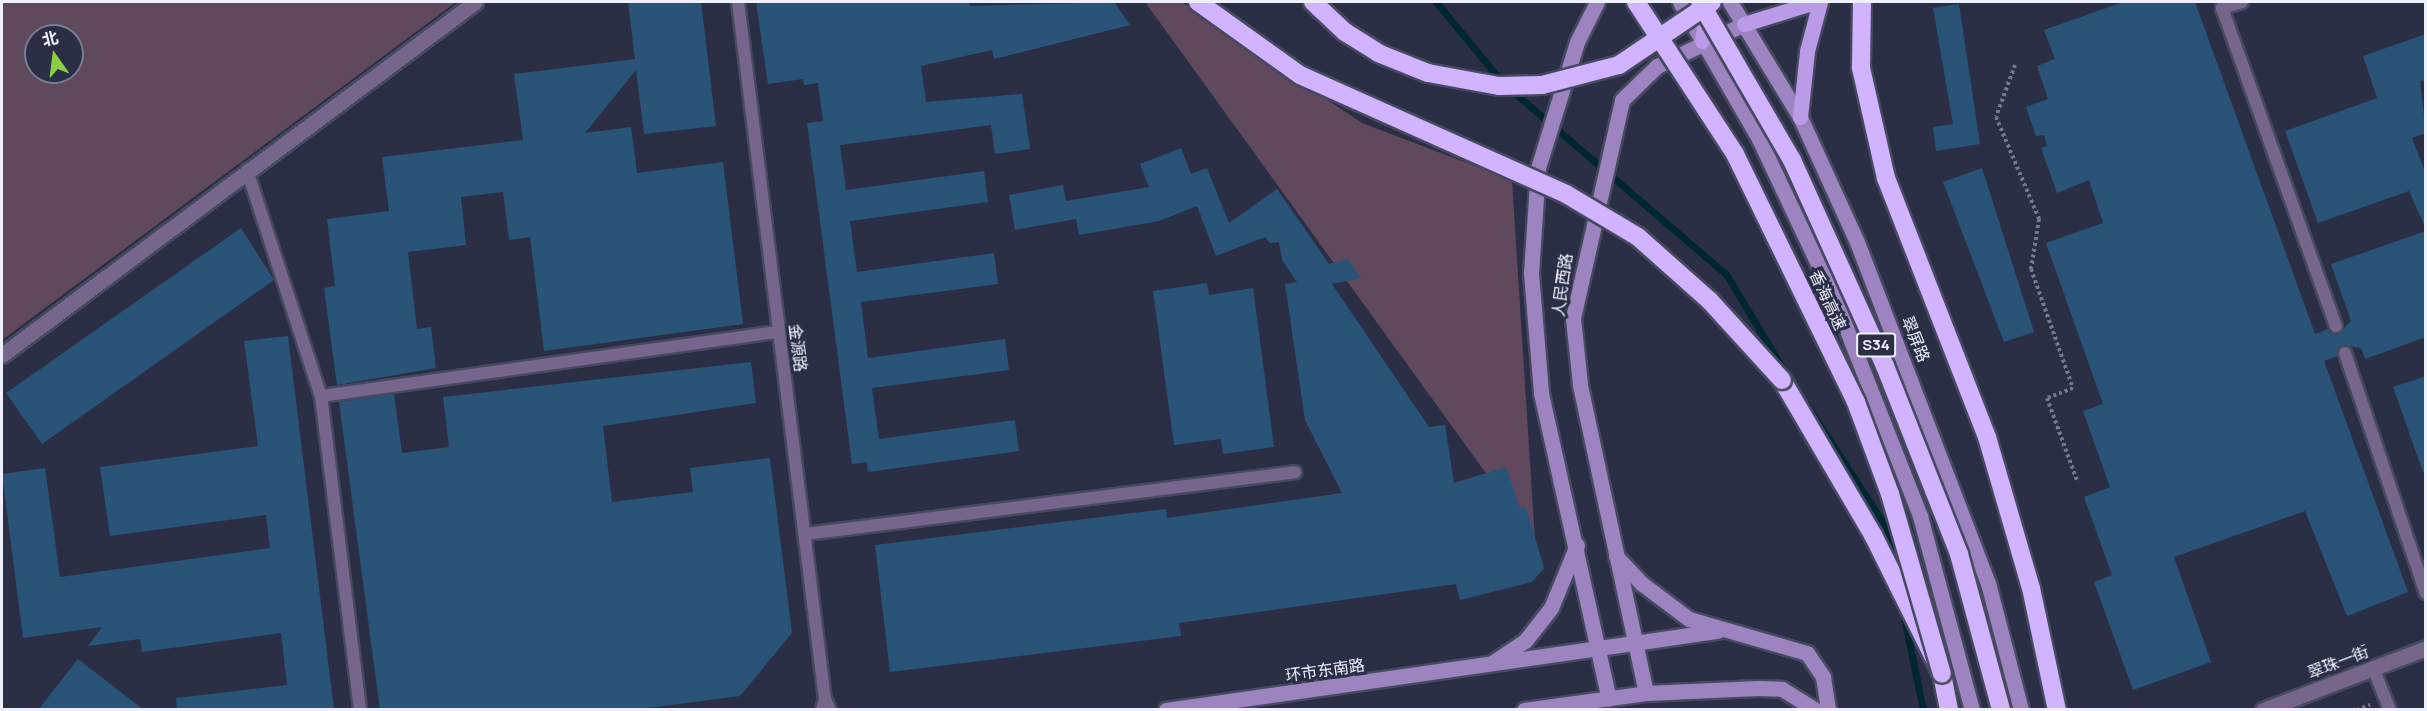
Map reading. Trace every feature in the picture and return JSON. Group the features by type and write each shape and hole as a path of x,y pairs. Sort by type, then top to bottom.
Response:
{"highway":[{"path":"1198,2 1300,75 1566,194 1638,237 1702,293 1782,380 1873,535 1941,674"},
{"path":"1313,2 1378,53 1428,73 1499,86 1542,85 1619,65 1712,2"},
{"name":"香海高速","path":"1636,2 1734,154 1856,402 1890,494 1950,710"},
{"name":"香海高速","path":"1700,2 1792,160 1885,366 1959,554 2001,710"},
{"path":"1862,2 1861,68 1886,178 1987,437 2031,588 2057,710"}],"main road":[{"name":"人民西路","path":"1597,2 1577,42 1538,168 1531,273 1541,393 1578,542 1601,648 1609,699"},
{"path":"1680,2 1759,139 1835,300 1920,516 1972,710"},
{"path":"1702,41 1707,2"},
{"name":"翠屏路","path":"1730,2 1800,117 1919,395 1988,584 2021,710"},
{"name":"人民西路","path":"1646,693 1580,384 1573,318 1622,100 1657,66 1702,41 1744,24 1815,2"},
{"path":"1800,117 1807,51 1820,2"},
{"path":"1488,666 1525,640 1551,609 1578,542"},
{"path":"1616,556 1665,603 1717,631 1808,653 1823,677 1828,710"},
{"name":"环市东南路","path":"1166,710 1488,666 1717,631"},
{"path":"1524,710 1646,693 1782,689 1816,710"}],"street":[{"path":"2,355 247,170 476,2"},
{"name":"翠珠一街","path":"2263,710 2426,648"}],"lane":[{"name":"金源路","path":"738,2 826,706"},
{"path":"2242,2 2222,8 2336,327"},
{"path":"247,170 321,396 360,710"},
{"path":"321,396 779,333"},
{"path":"2345,353 2426,593"},
{"path":"806,534 1295,472"},
{"path":"2373,668 2390,710"}],"path":[{"path":"2015,65 1996,117 2038,219 2031,269 2073,388 2047,398 2078,483"}],"shaded area":[{"path":"2,2 456,2 2,340"},
{"path":"1145,2 1182,2 1362,123 1512,180 1535,541"}],"building":[{"path":"628,2 701,2 716,126 644,134 636,70 585,133 631,127 637,173 723,162 743,324 544,351 530,237 509,240 503,192 461,197 466,245 408,252 417,329 431,327 436,368 337,385 324,288 335,286 327,219 389,211 382,157 523,140 514,74 635,59"},
{"path":"756,2 969,2 970,6 1114,2 1130,25 994,59 992,50 921,66 926,102 1022,94 1030,149 995,154 991,125 840,145 846,190 984,171 988,202 850,221 857,272 994,253 998,284 861,302 868,358 1005,339 1009,370 872,388 879,439 1015,420 1019,451 868,472 867,462 852,464 807,123 823,121 818,83 804,85 803,79 768,84"},
{"path":"2123,2 2195,2 2315,334 2328,329 2338,334 2351,321 2331,264 2426,231 2426,337 2365,359 2361,348 2343,345 2337,356 2324,361 2408,592 2347,616 2305,511 2174,557 2211,662 2133,690 2094,582 2112,575 2084,497 2110,487 2083,411 2103,404 2046,243 2103,223 2089,180 2057,193 2041,148 2047,146 2044,135 2036,136 2026,107 2048,99 2037,66 2055,59 2044,30"},
{"path":"1959,4 1980,144 1936,151 1933,127 1953,124 1933,8"},
{"path":"2426,34 2426,80 2420,81 2426,133 2412,138 2426,175 2426,229 2409,191 2318,223 2285,131 2377,98 2363,56"},
{"path":"1181,148 1191,174 1207,168 1229,223 1277,189 1329,264 1348,259 1361,278 1332,284 1429,427 1445,425 1454,483 1506,467 1520,508 1526,507 1544,568 1532,582 1460,600 1456,584 1179,623 1181,636 890,672 875,545 1166,509 1167,518 1342,493 1305,420 1285,284 1297,282 1282,260 1279,242 1270,243 1265,237 1216,256 1197,206 1159,221 1079,235 1076,219 1015,230 1009,195 1063,185 1066,201 1149,187 1140,164"},
{"path":"1982,168 2034,332 2004,342 1943,182"},
{"path":"241,228 274,280 42,444 6,393"},
{"path":"1207,283 1209,295 1253,288 1274,447 1223,454 1221,439 1174,445 1153,291"},
{"path":"288,336 334,710 177,710 176,698 287,685 281,633 142,652 140,639 88,646 102,627 23,638 2,474 45,468 60,577 270,548 266,515 110,536 100,467 258,446 244,341"},
{"path":"751,362 756,403 603,426 612,502 693,492 690,468 770,458 792,633 740,696 633,710 380,710 339,402 394,394 402,453 449,447 443,397"},
{"path":"2426,376 2426,471 2423,472 2393,387"},
{"path":"78,659 144,710 38,710"}],"waterway":[{"path":"1436,2 1503,83"},
{"path":"1511,90 1726,274 1785,372"},
{"path":"1806,404 1886,527 1893,560"},
{"path":"1903,612 1923,710"}]}
